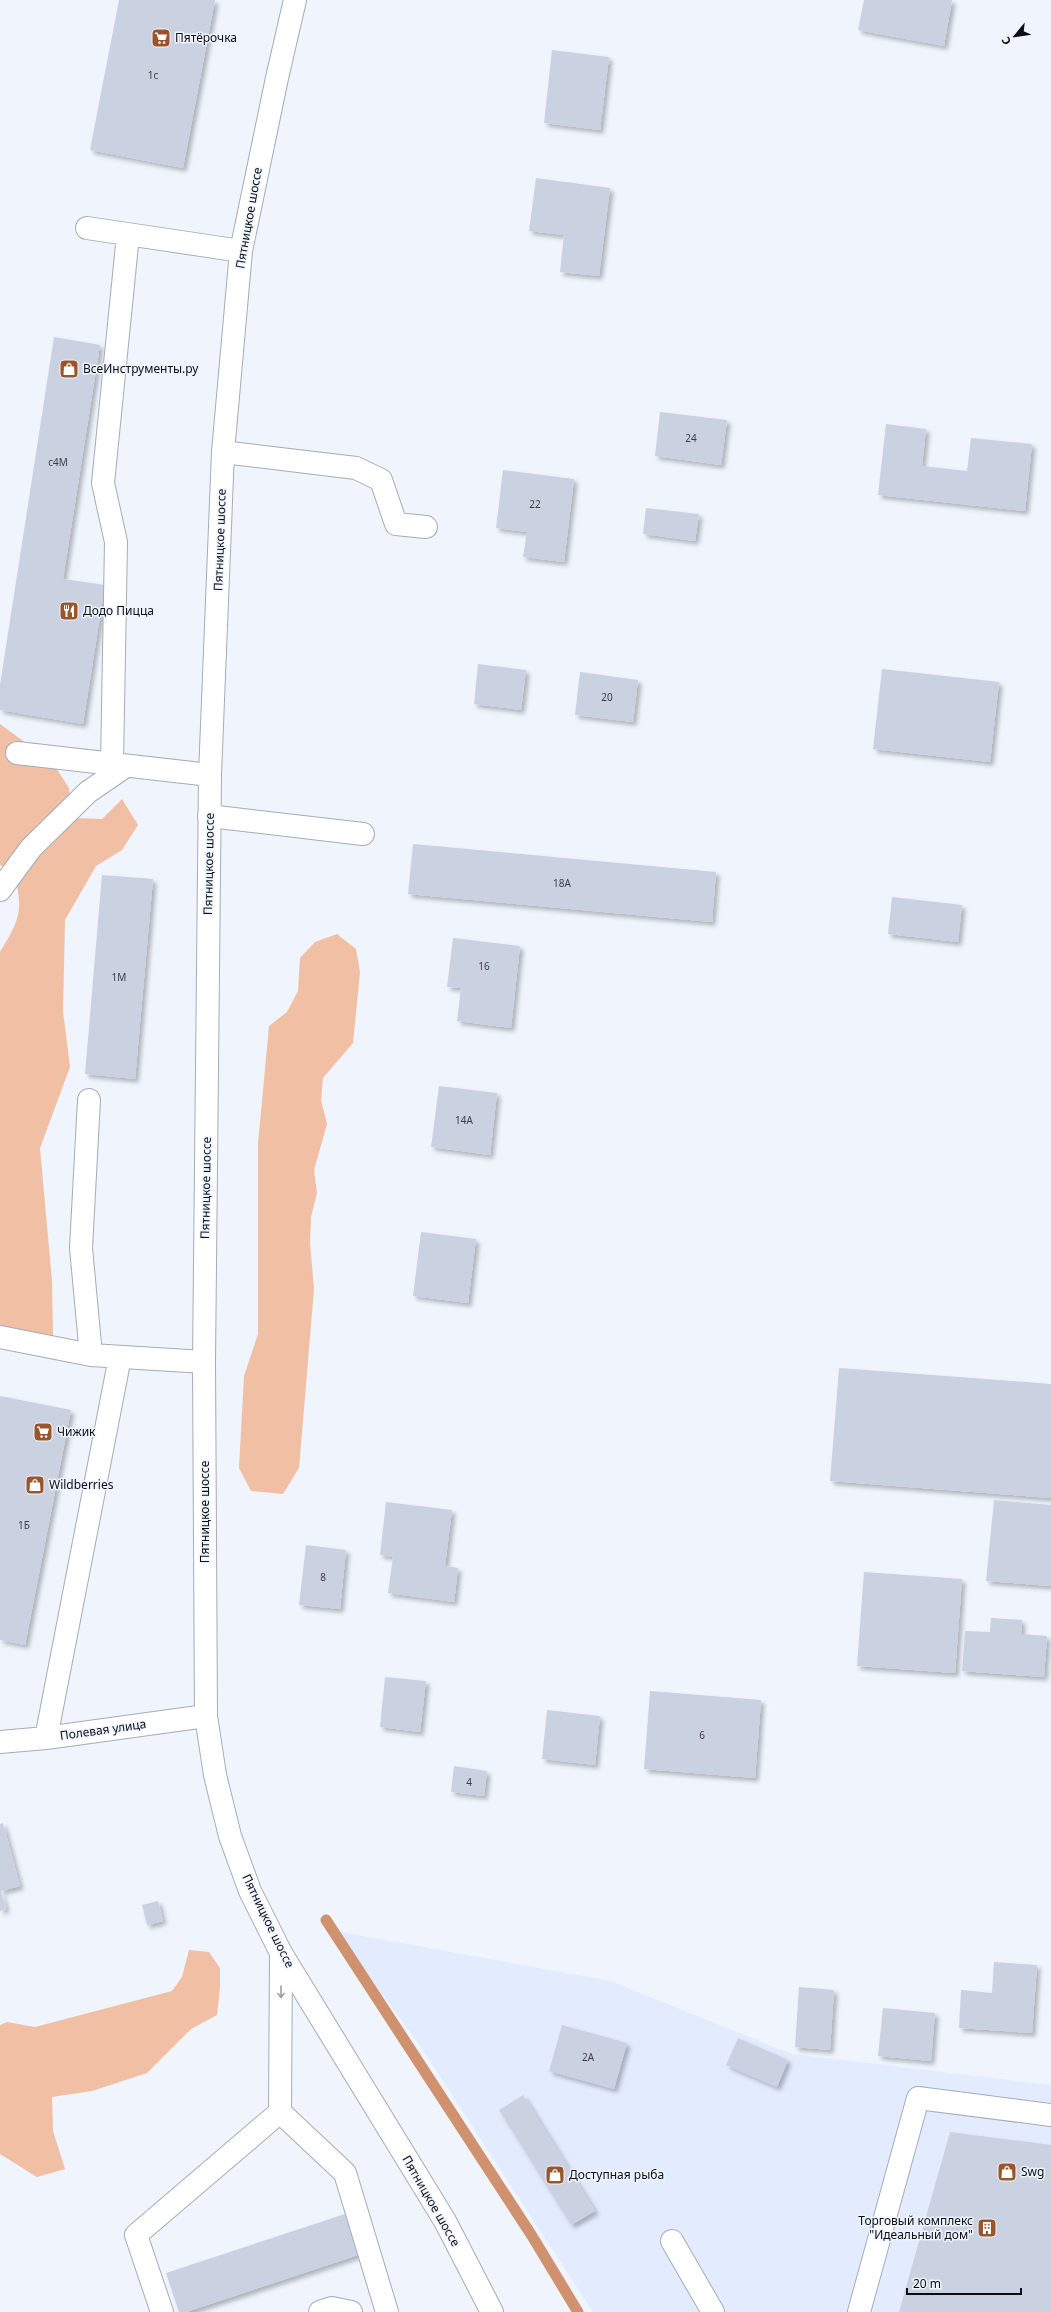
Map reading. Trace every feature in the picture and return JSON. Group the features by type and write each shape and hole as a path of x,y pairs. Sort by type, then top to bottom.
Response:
{"main road":[{"name":"Пятницкое шоссе","path":"295,0 241,251 223,452 209,816 204,1362 206,1716 215,1775 230,1836 250,1891 281,1953 445,2222 492,2312"},
{"path":"87,228 241,251"},
{"path":"0,890 31,848 82,797 119,765 116,542 103,483 128,235"},
{"path":"223,452 356,468 381,480 396,524 426,527"},
{"path":"16,753 210,775"},
{"path":"209,816 362,834"},
{"path":"89,1100 81,1248 91,1355"},
{"path":"0,1337 91,1355 204,1362"},
{"path":"46,1738 120,1357"},
{"name":"Полевая улица","path":"0,1742 46,1738 206,1716"},
{"path":"281,1953 280,2112 345,2173 387,2312"},
{"path":"859,2312 918,2098 1051,2115"},
{"path":"162,2312 136,2235 280,2112"},
{"path":"672,2241 713,2312"},
{"path":"320,2312 332,2308 351,2312"}],"shaded area":[{"path":"0,724 53,763 69,788 72,818 102,819 122,799 138,825 122,850 96,866 65,920 63,1011 70,1067 40,1148 52,1281 53,1336 0,1331 0,952 16,922 19,895 14,871 0,865"},
{"path":"337,934 356,949 360,972 353,1043 323,1078 321,1100 327,1124 314,1170 317,1193 311,1217 310,1243 314,1289 299,1468 283,1494 251,1491 239,1468 244,1376 258,1334 258,1144 269,1026 287,1012 298,991 300,958 315,942"},
{"path":"335,1931 610,1981 792,2054 1051,2085 1051,2312 593,2312 419,2044"},
{"path":"189,1950 209,1952 220,1968 220,1987 217,2015 191,2029 147,2073 92,2091 52,2097 53,2131 65,2169 37,2177 0,2154 0,2025 7,2022 35,2027 172,1991 182,1977"}],"building":[{"path":"119,0 215,0 183,168 90,150"},
{"path":"864,0 952,0 944,46 858,30"},
{"path":"552,50 609,57 600,130 544,123"},
{"path":"536,178 610,188 599,276 560,272 564,235 529,231"},
{"path":"54,337 100,345 63,579 105,585 83,724 0,710 0,685"},
{"path":"660,412 727,420 721,465 655,456"},
{"path":"886,424 926,429 922,466 967,471 971,438 1032,444 1025,511 878,495"},
{"path":"503,470 574,479 564,562 523,557 527,532 496,528"},
{"path":"646,508 699,514 695,541 643,534"},
{"path":"478,664 526,670 521,710 474,704"},
{"path":"882,669 999,682 990,762 873,749"},
{"path":"580,672 638,680 633,722 575,715"},
{"path":"413,844 716,872 712,922 408,894"},
{"path":"102,875 153,879 135,1079 85,1074"},
{"path":"892,897 962,905 958,942 888,934"},
{"path":"453,938 520,946 511,1028 457,1021 461,988 447,987"},
{"path":"439,1086 497,1093 490,1155 431,1147"},
{"path":"421,1232 476,1239 468,1303 413,1296"},
{"path":"839,1368 1051,1384 1051,1498 830,1481"},
{"path":"0,1396 71,1410 25,1645 0,1640"},
{"path":"994,1500 1051,1505 1051,1586 986,1581"},
{"path":"386,1502 452,1510 445,1566 458,1568 454,1602 388,1593 393,1557 380,1555"},
{"path":"306,1545 346,1550 340,1609 299,1605"},
{"path":"864,1572 962,1579 955,1673 857,1666"},
{"path":"991,1618 1022,1620 1021,1634 1047,1636 1044,1677 962,1671 965,1631 990,1632"},
{"path":"385,1677 426,1681 420,1732 380,1727"},
{"path":"650,1691 761,1700 755,1778 644,1769"},
{"path":"547,1710 600,1716 595,1765 542,1759"},
{"path":"454,1766 487,1771 484,1796 451,1792"},
{"path":"3,1823 20,1886 1,1891 6,1909 0,1911 0,1824"},
{"path":"158,1901 163,1921 147,1925 142,1905"},
{"path":"994,1962 1037,1965 1032,2033 959,2028 961,1990 992,1993"},
{"path":"799,1987 834,1990 830,2050 795,2047"},
{"path":"883,2008 935,2013 931,2061 878,2056"},
{"path":"562,2025 627,2043 614,2089 549,2071"},
{"path":"738,2038 788,2060 777,2087 726,2065"},
{"path":"523,2095 595,2211 571,2225 499,2110"},
{"name":"Торговый комплекс \"Идеальный дом\"","path":"950,2132 1051,2145 1051,2312 899,2312"},
{"path":"345,2214 358,2255 186,2312 179,2312 166,2273"}],"waterway":[{"path":"326,1920 532,2236 578,2312"}],"place":[{"name":"Пятёрочка","path":"161,38"},
{"name":"ВсеИнструменты.ру","path":"69,369"},
{"name":"Додо Пицца","path":"69,611"},
{"name":"Чижик","path":"43,1432"},
{"name":"Wildberries","path":"35,1485"},
{"name":"Swg","path":"1007,2172"},
{"name":"Доступная рыба","path":"555,2175"},
{"name":"Торговый комплекс \"Идеальный дом\"","path":"987,2228"}]}
